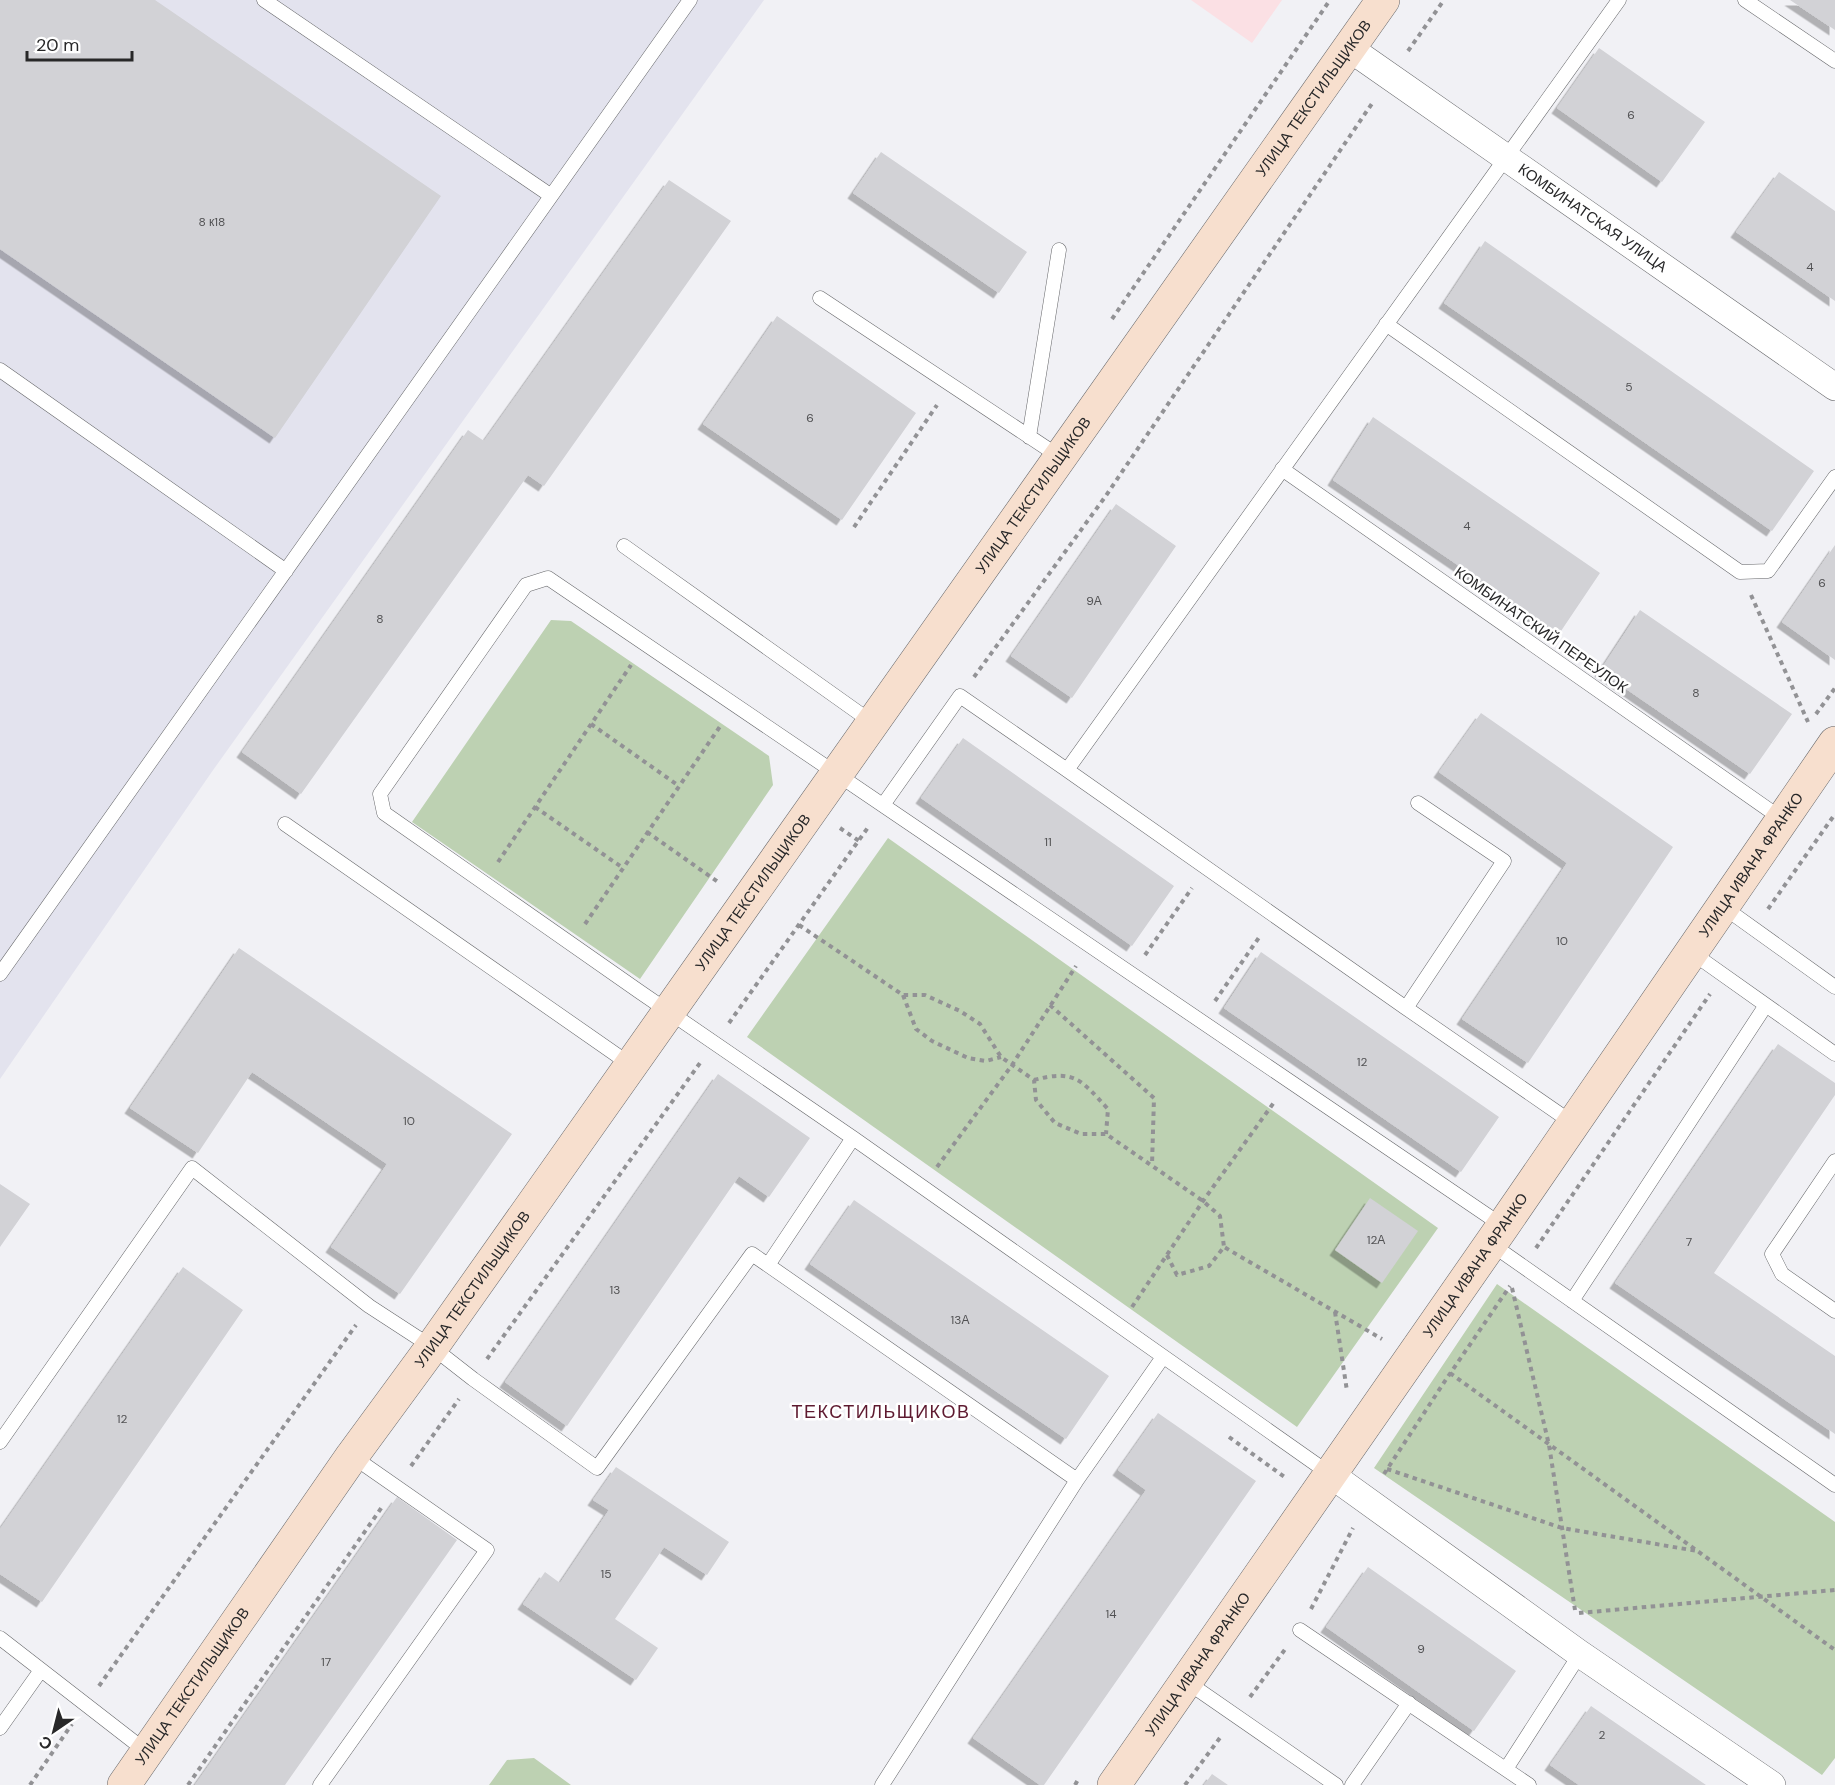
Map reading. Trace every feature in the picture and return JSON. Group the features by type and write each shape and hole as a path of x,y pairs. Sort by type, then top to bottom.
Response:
{"street":[{"name":"УЛИЦА ТЕКСТИЛЬЩИКОВ","path":"124,1785 352,1456 632,1065 1383,0"},
{"name":"КОМБИНАТСКАЯ УЛИЦА","path":"1349,48 1835,387"},
{"name":"УЛИЦА ИВАНА ФРАНКО","path":"1114,1785 1574,1124 1835,743"},
{"path":"1330,1474 1580,1653 1772,1785"}],"lane":[{"path":"264,0 550,195"},
{"path":"0,974 690,0"},
{"path":"1067,770 1619,0"},
{"path":"1745,0 1835,61"},
{"path":"1029,437 1059,250"},
{"path":"820,298 1060,458"},
{"path":"1386,324 1740,572 1768,571 1835,477"},
{"path":"0,370 286,571"},
{"name":"КОМБИНАТСКИЙ ПЕРЕУЛОК","path":"1282,469 1782,819"},
{"path":"624,546 873,723"},
{"path":"1330,1474 922,1186 384,813 380,794 526,585 549,578 1290,1081 1497,1235 1523,1267 1835,1485"},
{"path":"883,805 960,696 1574,1124"},
{"path":"1406,1008 1504,861 1418,803"},
{"path":"285,824 632,1065"},
{"path":"1722,906 1835,987"},
{"path":"1691,952 1835,1054"},
{"path":"1572,1300 1766,1005"},
{"path":"768,1265 853,1138"},
{"path":"1835,1161 1772,1254 1782,1274 1835,1311"},
{"path":"0,1442 192,1168 369,1306 432,1347 597,1468 752,1254 1077,1480"},
{"path":"890,1782 1077,1480 1163,1357"},
{"path":"320,1785 487,1550 352,1456"},
{"path":"1300,1630 1529,1785"},
{"path":"0,1638 147,1752"},
{"path":"1506,1769 1580,1653"},
{"path":"0,1728 41,1670"},
{"path":"1187,1682 1336,1785"},
{"path":"1352,1785 1409,1703"}],"path":[{"path":"960,696 1105,497 1444,0"},
{"path":"854,527 951,385"},
{"path":"1740,572 1809,724"},
{"path":"484,883 645,644"},
{"path":"571,944 735,705"},
{"path":"591,724 679,786"},
{"path":"188,1785 397,1486 883,805"},
{"path":"535,807 623,868"},
{"path":"1754,928 1835,813"},
{"path":"647,832 718,882"},
{"path":"1131,974 1207,868"},
{"path":"1200,1021 1274,915"},
{"path":"799,925 903,994 925,995 960,1011 980,1024 1001,1057 1034,1080 1056,1075 1082,1082 1108,1109 1106,1134"},
{"path":"922,1186 1012,1065 1089,945"},
{"path":"1523,1267 1724,975"},
{"path":"903,994 916,1029 932,1041 968,1058 986,1061 1001,1057"},
{"path":"1050,1005 1154,1098 1152,1166"},
{"path":"1034,1080 1036,1100 1055,1123 1081,1134 1106,1134 1203,1201 1220,1216 1224,1247 1209,1266 1177,1275 1167,1255"},
{"path":"1119,1325 1203,1201 1290,1081"},
{"path":"1224,1247 1384,1341"},
{"path":"1185,1785 1300,1630 1367,1500 1511,1285 1549,1445 1576,1613 1835,1590"},
{"path":"30,1785 369,1306"},
{"path":"1335,1312 1348,1395"},
{"path":"1450,1373 1835,1650"},
{"path":"1387,1469 1562,1528 1697,1551"}],"shaded area":[{"path":"0,0 764,0 211,773 0,1079"},
{"path":"1191,0 1282,0 1252,43"}],"green space":[{"path":"551,620 571,621 769,756 773,785 640,979 412,822"},
{"path":"888,838 1438,1228 1297,1427 747,1037"},
{"path":"1497,1284 1835,1522 1835,1758 1822,1775 1374,1468"},
{"path":"534,1758 571,1785 489,1785 507,1760"}],"building":[{"path":"0,0 155,0 441,196 275,438 0,249"},
{"path":"1790,0 1835,0 1835,30"},
{"path":"1599,48 1705,122 1662,182 1557,108"},
{"path":"881,152 1027,252 999,293 853,193"},
{"path":"1779,172 1835,211 1835,301 1736,232"},
{"path":"669,180 731,221 544,486 528,475 301,794 242,752 468,430 484,441"},
{"path":"1485,241 1814,471 1772,531 1444,303"},
{"path":"777,316 916,413 842,520 703,424"},
{"path":"1373,417 1600,573 1559,634 1333,480"},
{"path":"1116,504 1176,546 1072,698 1011,656"},
{"path":"1835,545 1835,660 1782,622"},
{"path":"1640,610 1792,714 1750,774 1600,671"},
{"path":"1481,713 1673,847 1528,1063 1462,1019 1567,863 1439,772"},
{"path":"963,738 1174,886 1132,946 921,798"},
{"path":"239,948 512,1134 400,1294 331,1247 387,1164 252,1072 198,1153 130,1108"},
{"path":"1261,952 1499,1117 1461,1172 1224,1008"},
{"path":"1778,1044 1835,1083 1835,1095 1714,1273 1835,1356 1835,1434 1615,1283"},
{"path":"718,1074 810,1138 769,1197 739,1176 567,1426 505,1382"},
{"path":"0,1184 30,1204 0,1247"},
{"path":"1370,1198 1418,1231 1382,1283 1335,1250"},
{"path":"854,1200 1109,1376 1066,1439 810,1264"},
{"path":"183,1267 243,1310 42,1602 0,1574 0,1529"},
{"path":"1158,1413 1256,1481 1044,1785 1040,1785 973,1738 1146,1490 1118,1470"},
{"path":"616,1467 729,1542 707,1575 664,1547 615,1619 658,1648 636,1680 523,1604 545,1572 560,1583 609,1510 593,1500"},
{"path":"397,1497 457,1540 285,1785 195,1785"},
{"path":"1368,1567 1516,1671 1474,1731 1326,1627"},
{"path":"1591,1706 1706,1785 1579,1785 1550,1765"},
{"path":"1212,1774 1228,1785 1204,1785"}],"district":[{"name":"ТЕКСТИЛЬЩИКОВ","path":"881,1412"}]}
